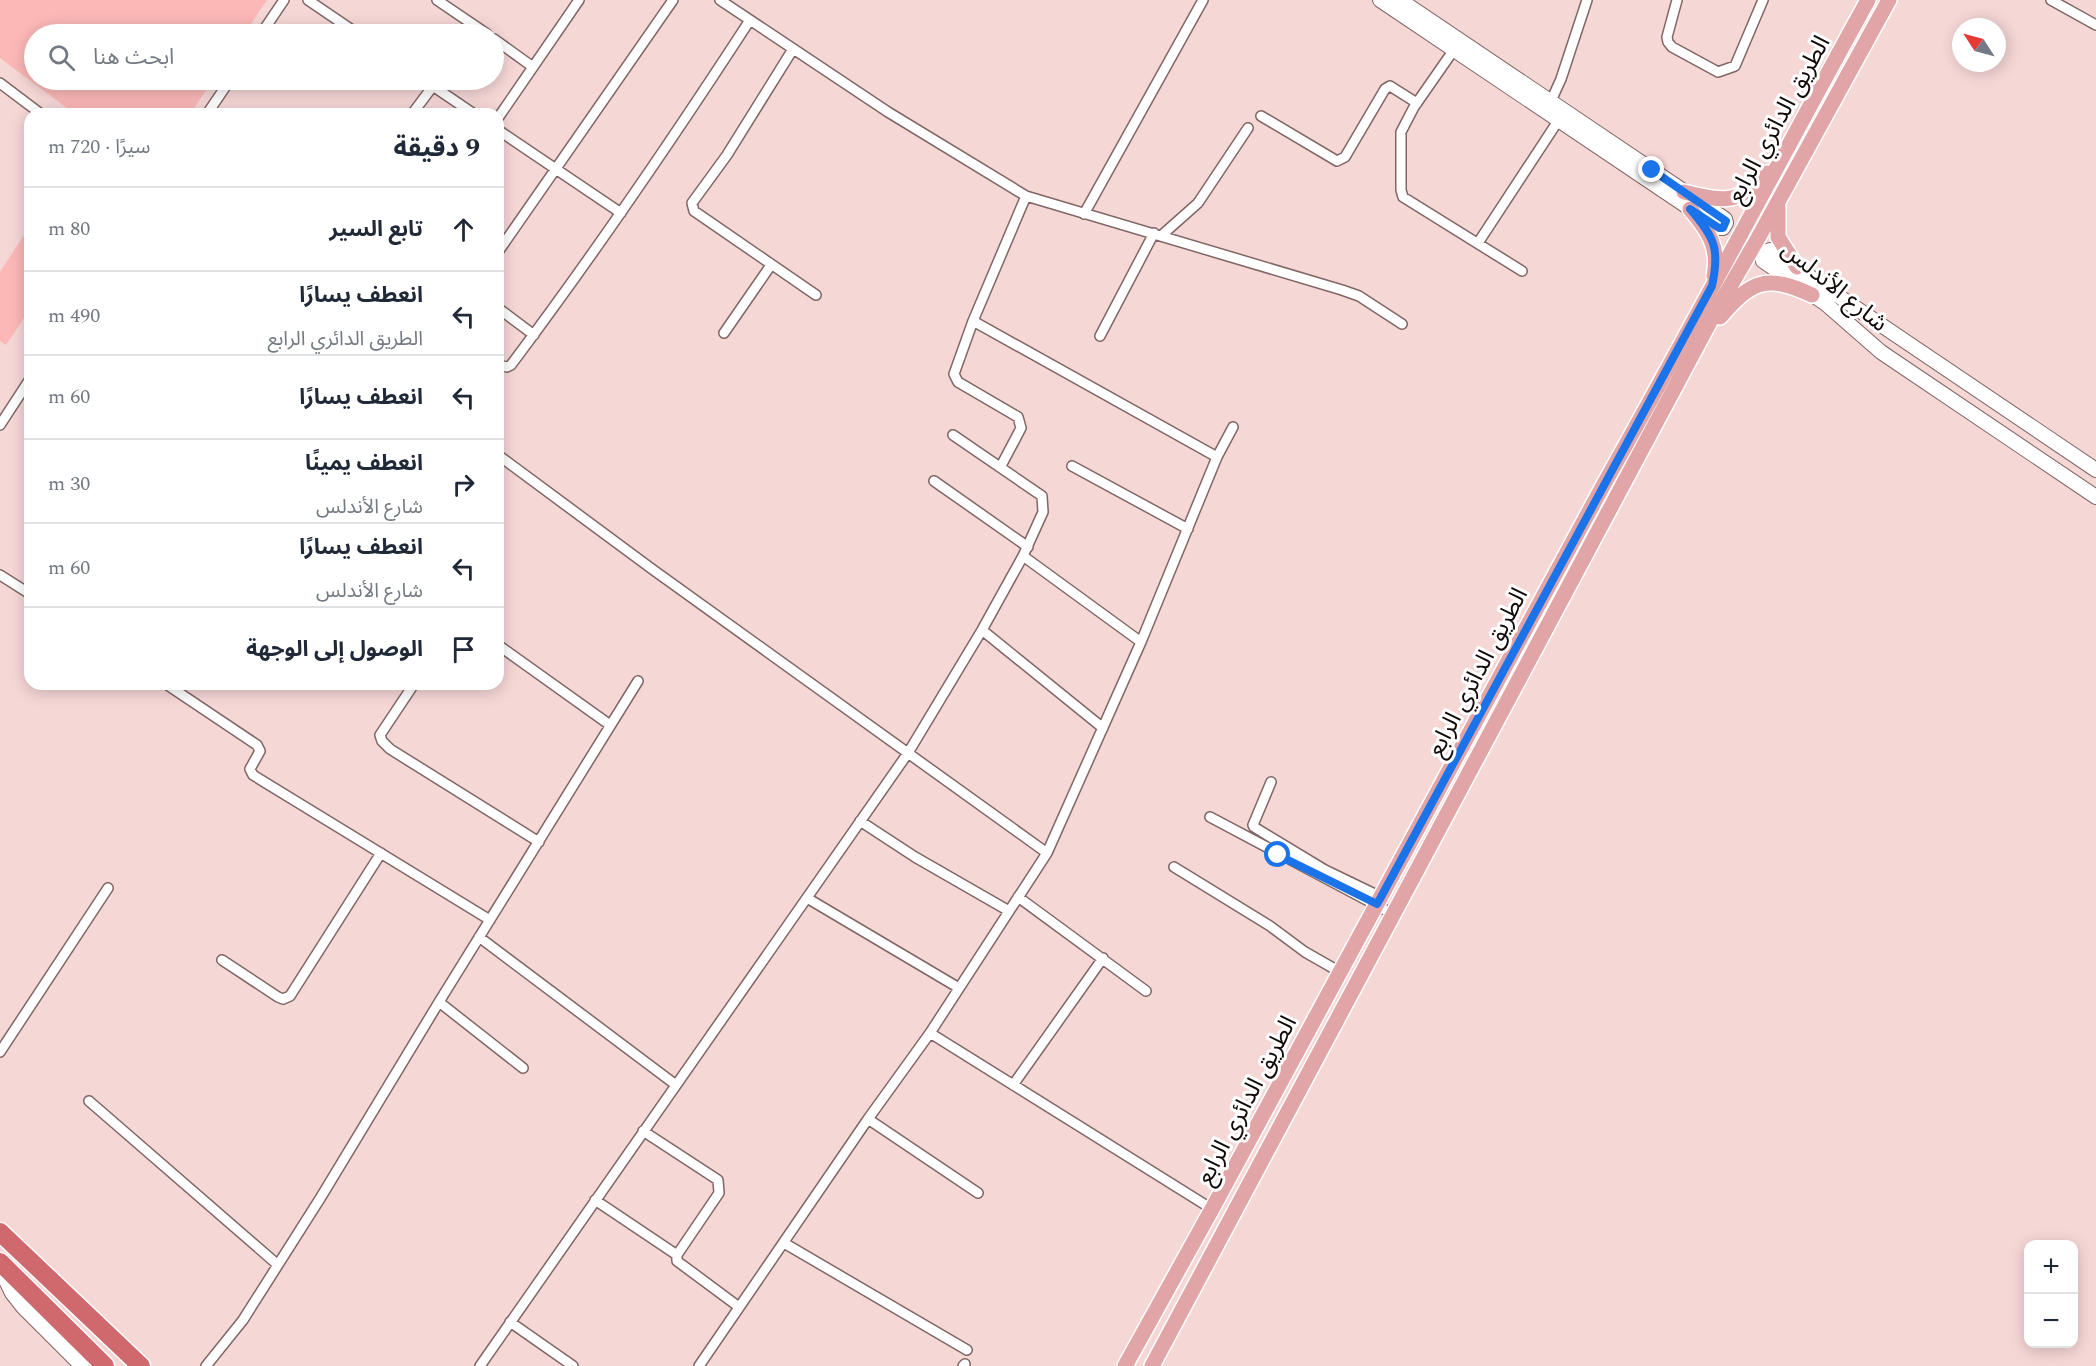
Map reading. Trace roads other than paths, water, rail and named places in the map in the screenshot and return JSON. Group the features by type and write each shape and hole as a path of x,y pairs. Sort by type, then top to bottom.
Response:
{"highway":[{"path":"0,1233 141,1366"},
{"path":"0,1262 105,1366"}],"main road":[{"path":"1380,0 1453,51 1482,63 1551,101 1725,219 1726,223 1723,228 1719,228 1558,121 1482,63 1400,0"},
{"name":"الطريق الدائري الرابع","path":"1125,1366 1868,0"},
{"name":"الطريق الدائري الرابع","path":"1152,1366 1702,337 1888,0"},
{"path":"1684,192 1722,200 1735,198 1746,193 1778,163"},
{"path":"1778,201 1781,244 1797,267"},
{"path":"1690,209 1708,232 1715,248 1717,264 1712,286"},
{"name":"شارع الأندلس","path":"2096,471 1797,267 1770,250 1763,253 1763,261 1839,315 1869,343 2096,497"},
{"path":"1702,337 1738,297 1757,285 1780,283 1791,285 1812,295"},
{"path":"1953,401 1966,382"},
{"path":"1242,1153 1253,1154 1258,1159 1259,1165"},
{"path":"0,1268 12,1293 23,1307 82,1366"}],"street":[{"path":"268,24 284,0"},
{"path":"308,0 343,24"},
{"path":"437,0 472,24"},
{"path":"504,109 579,0"},
{"path":"504,244 674,0"},
{"path":"720,0 888,112 1026,196 1342,290 1359,296 1402,324"},
{"path":"1084,214 1203,0"},
{"path":"1551,101 1561,79 1587,0"},
{"path":"1677,0 1666,37 1668,42 1672,47 1718,72 1735,66 1763,0"},
{"path":"2051,0 2096,25"},
{"path":"504,366 511,365 534,335 621,213 750,20"},
{"path":"504,46 533,67"},
{"path":"793,49 727,155 692,202 694,211 816,295"},
{"path":"1453,51 1417,103 1401,132 1403,197 1522,271"},
{"path":"0,83 33,108"},
{"path":"1260,116 1337,161 1345,157 1385,89 1390,86 1417,103"},
{"path":"211,108 223,90"},
{"path":"416,108 430,90"},
{"path":"439,90 465,108"},
{"path":"1478,243 1558,121"},
{"path":"1100,336 1158,234 1198,203 1248,128"},
{"path":"504,134 621,213"},
{"path":"1001,466 1022,428 1021,422 1018,417 958,382 954,374 1026,196"},
{"path":"724,333 771,264"},
{"path":"504,312 534,335"},
{"path":"974,321 1217,457"},
{"path":"0,425 24,388"},
{"path":"699,1366 930,1032 1047,853 1142,642 1217,457 1233,427"},
{"path":"480,1366 908,753 982,630 1023,556 1043,512 1042,496 953,435"},
{"path":"504,459 652,569 1047,853"},
{"path":"1072,466 1188,529"},
{"path":"934,481 1028,546"},
{"path":"1023,556 1142,642"},
{"path":"0,575 24,590"},
{"path":"982,630 1103,728"},
{"path":"504,649 610,724"},
{"path":"206,1366 243,1320 321,1197 638,681"},
{"path":"175,690 257,745 260,751 250,769 253,775 490,920"},
{"path":"410,690 380,735 382,741 390,749 539,842"},
{"path":"1271,782 1252,825 1379,901 1393,914"},
{"path":"1210,817 1278,855 1379,901"},
{"path":"860,821 915,857 1009,911"},
{"path":"222,960 278,997 283,999 290,996 381,853"},
{"path":"1174,867 1270,926 1305,952 1340,972"},
{"path":"0,1052 108,888"},
{"path":"1018,897 1146,990"},
{"path":"807,898 959,988"},
{"path":"479,937 676,1085"},
{"path":"1013,1085 1103,958"},
{"path":"439,1002 524,1068"},
{"path":"930,1032 1212,1209"},
{"path":"89,1101 278,1265"},
{"path":"868,1119 978,1193"},
{"path":"643,1131 718,1180 719,1193 677,1255 677,1261 739,1307"},
{"path":"595,1200 677,1255"},
{"path":"784,1243 967,1350"},
{"path":"510,1322 573,1366"}]}
